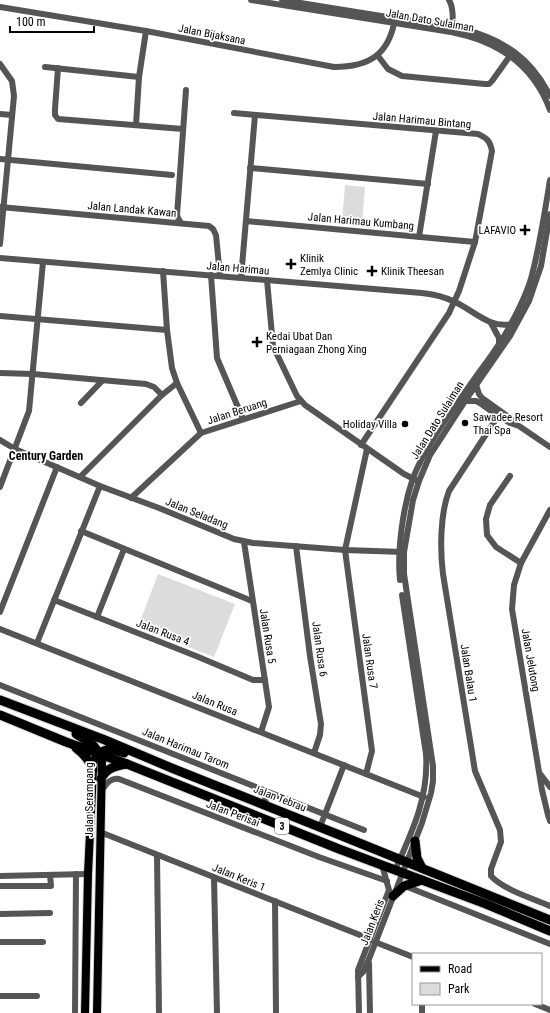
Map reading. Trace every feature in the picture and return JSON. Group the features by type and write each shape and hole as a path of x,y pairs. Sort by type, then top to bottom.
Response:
{"highway":[{"name":"Jalan Tebrau","path":"0,700 105,740 174,770 403,860 550,920"},
{"name":"3","path":"0,715 382,866 486,904 550,931"},
{"path":"37,715 94,744 99,753 104,750 114,750 174,770"},
{"path":"66,742 86,755 93,770"},
{"path":"101,779 110,768 127,764"},
{"path":"415,841 416,858 422,868"},
{"path":"393,896 404,886 422,880"}],"main road":[{"name":"Jalan Serampang","path":"85,1013 88,874 93,770 94,760 99,753"},
{"name":"Jalan Serampang","path":"97,1013 100,793 102,760 99,753"}],"street":[{"name":"Jalan Dato Sulaiman","path":"251,0 452,30 468,35 485,41 525,60 537,74 550,96"},
{"name":"Jalan Dato Sulaiman","path":"282,0 395,21"},
{"path":"449,0 453,16 452,30"},
{"name":"Jalan Bijaksana","path":"0,7 146,32 334,67 358,64 378,56"},
{"path":"395,21 389,42 378,56 388,70 402,76 489,84 512,53"},
{"path":"136,125 146,32"},
{"name":"Jalan Dato Sulaiman","path":"512,53 530,74 540,89 550,110"},
{"path":"0,64 8,74 14,88 8,160 2,207 0,244"},
{"path":"46,67 140,77"},
{"path":"58,68 55,109 55,115 58,119 183,129"},
{"path":"181,224 177,215 186,90"},
{"name":"Jalan Harimau Bintang","path":"234,113 478,134 486,138 491,144 492,151 475,242 449,313 361,445"},
{"path":"0,114 12,115"},
{"path":"241,278 255,115"},
{"path":"419,237 436,131"},
{"path":"0,159 172,175"},
{"path":"250,168 428,184"},
{"name":"Jalan Dato Sulaiman","path":"403,860 415,841 430,799 433,781 433,771 405,586 402,552 405,512 422,460 446,419 499,344 511,324 532,276 542,231 550,180"},
{"name":"Jalan Landak Kawan","path":"2,207 209,226 213,229 216,235 220,276"},
{"name":"Jalan Dato Sulaiman","path":"416,480 465,400 510,336 529,301 541,266 550,214"},
{"path":"170,222 177,215"},
{"name":"Jalan Harimau Kumbang","path":"246,221 475,242"},
{"name":"Jalan Harimau","path":"0,258 422,293 454,301 491,323 500,325 511,324"},
{"path":"0,487 29,411 43,262"},
{"path":"163,271 167,330 172,368 177,383 201,433"},
{"path":"211,275 217,358 243,419"},
{"path":"267,280 273,346 297,396 301,401 361,445 404,474 416,480"},
{"path":"0,316 167,330"},
{"path":"491,323 499,338 499,344"},
{"path":"0,373 33,374 151,385 162,395"},
{"path":"81,403 102,381"},
{"path":"80,476 162,395 177,383"},
{"path":"476,385 482,398 513,420 515,424"},
{"path":"465,400 476,401 498,416 549,444"},
{"name":"Jalan Beruang","path":"131,498 201,433 301,401"},
{"name":"Jalan Balau 1","path":"498,416 449,491 446,500 441,550 442,574 474,764 478,778 500,830 501,842 491,869 491,876 504,886 550,906"},
{"name":"Jalan Seladang","path":"0,440 15,449 100,486 244,542 345,550 402,552"},
{"name":"Jalan Rusa 7","path":"366,774 372,751 345,550 367,449"},
{"path":"0,612 57,467"},
{"path":"510,476 490,505 486,519 487,535 496,547 521,562"},
{"path":"37,643 100,486"},
{"name":"Jalan Jelutong","path":"550,510 547,520 521,562 514,585 512,609 544,803 550,821"},
{"path":"81,531 252,600"},
{"name":"Jalan Rusa 5","path":"244,542 269,707 261,732"},
{"name":"Jalan Rusa 6","path":"296,546 310,656 321,724 320,735 314,753"},
{"path":"97,617 124,549"},
{"name":"Jalan Dato Sulaiman","path":"399,872 424,797 427,770 426,754 401,588 399,564 402,552"},
{"name":"Jalan Rusa 4","path":"54,600 253,680 265,680"},
{"name":"Jalan Rusa","path":"0,628 424,797"},
{"name":"Jalan Harimau Tarom","path":"0,685 364,830"},
{"path":"320,827 344,765"},
{"path":"540,774 550,787"},
{"name":"Jalan Perisai","path":"100,793 113,778 119,779 319,857 387,881"},
{"path":"264,790 266,806"},
{"name":"Jalan Keris 1","path":"100,832 412,957"},
{"path":"157,855 159,1013"},
{"path":"382,866 387,881"},
{"name":"Jalan Keris","path":"359,1013 358,970 393,896 399,872"},
{"path":"75,1013 76,874"},
{"path":"0,876 88,874"},
{"path":"0,886 51,886 50,875"},
{"path":"214,878 217,1013"},
{"name":"Jalan Keris","path":"358,977 363,972 369,959 372,941 389,894 389,886 387,881"},
{"path":"404,886 550,944"},
{"path":"274,901 276,1013"},
{"path":"0,914 50,913"},
{"path":"0,942 43,942"},
{"path":"369,959 370,1013"},
{"path":"0,996 37,996"},
{"path":"537,1005 550,1010"}],"green space":[{"path":"345,185 365,187 362,224 342,222"},
{"path":"158,574 235,604 214,657 138,627"}],"place":[{"name":"LAFAVIO","path":"525,230"},
{"name":"Klinik Zemlya Clinic","path":"291,264"},
{"name":"Klinik Theesan","path":"372,271"},
{"name":"Kedai Ubat Dan Perniagaan Zhong Xing","path":"257,342"},
{"name":"Sawadee Resort Thai Spa","path":"465,423"},
{"name":"Holiday Villa","path":"405,424"}],"district":[{"name":"Century Garden","path":"46,456"}]}
